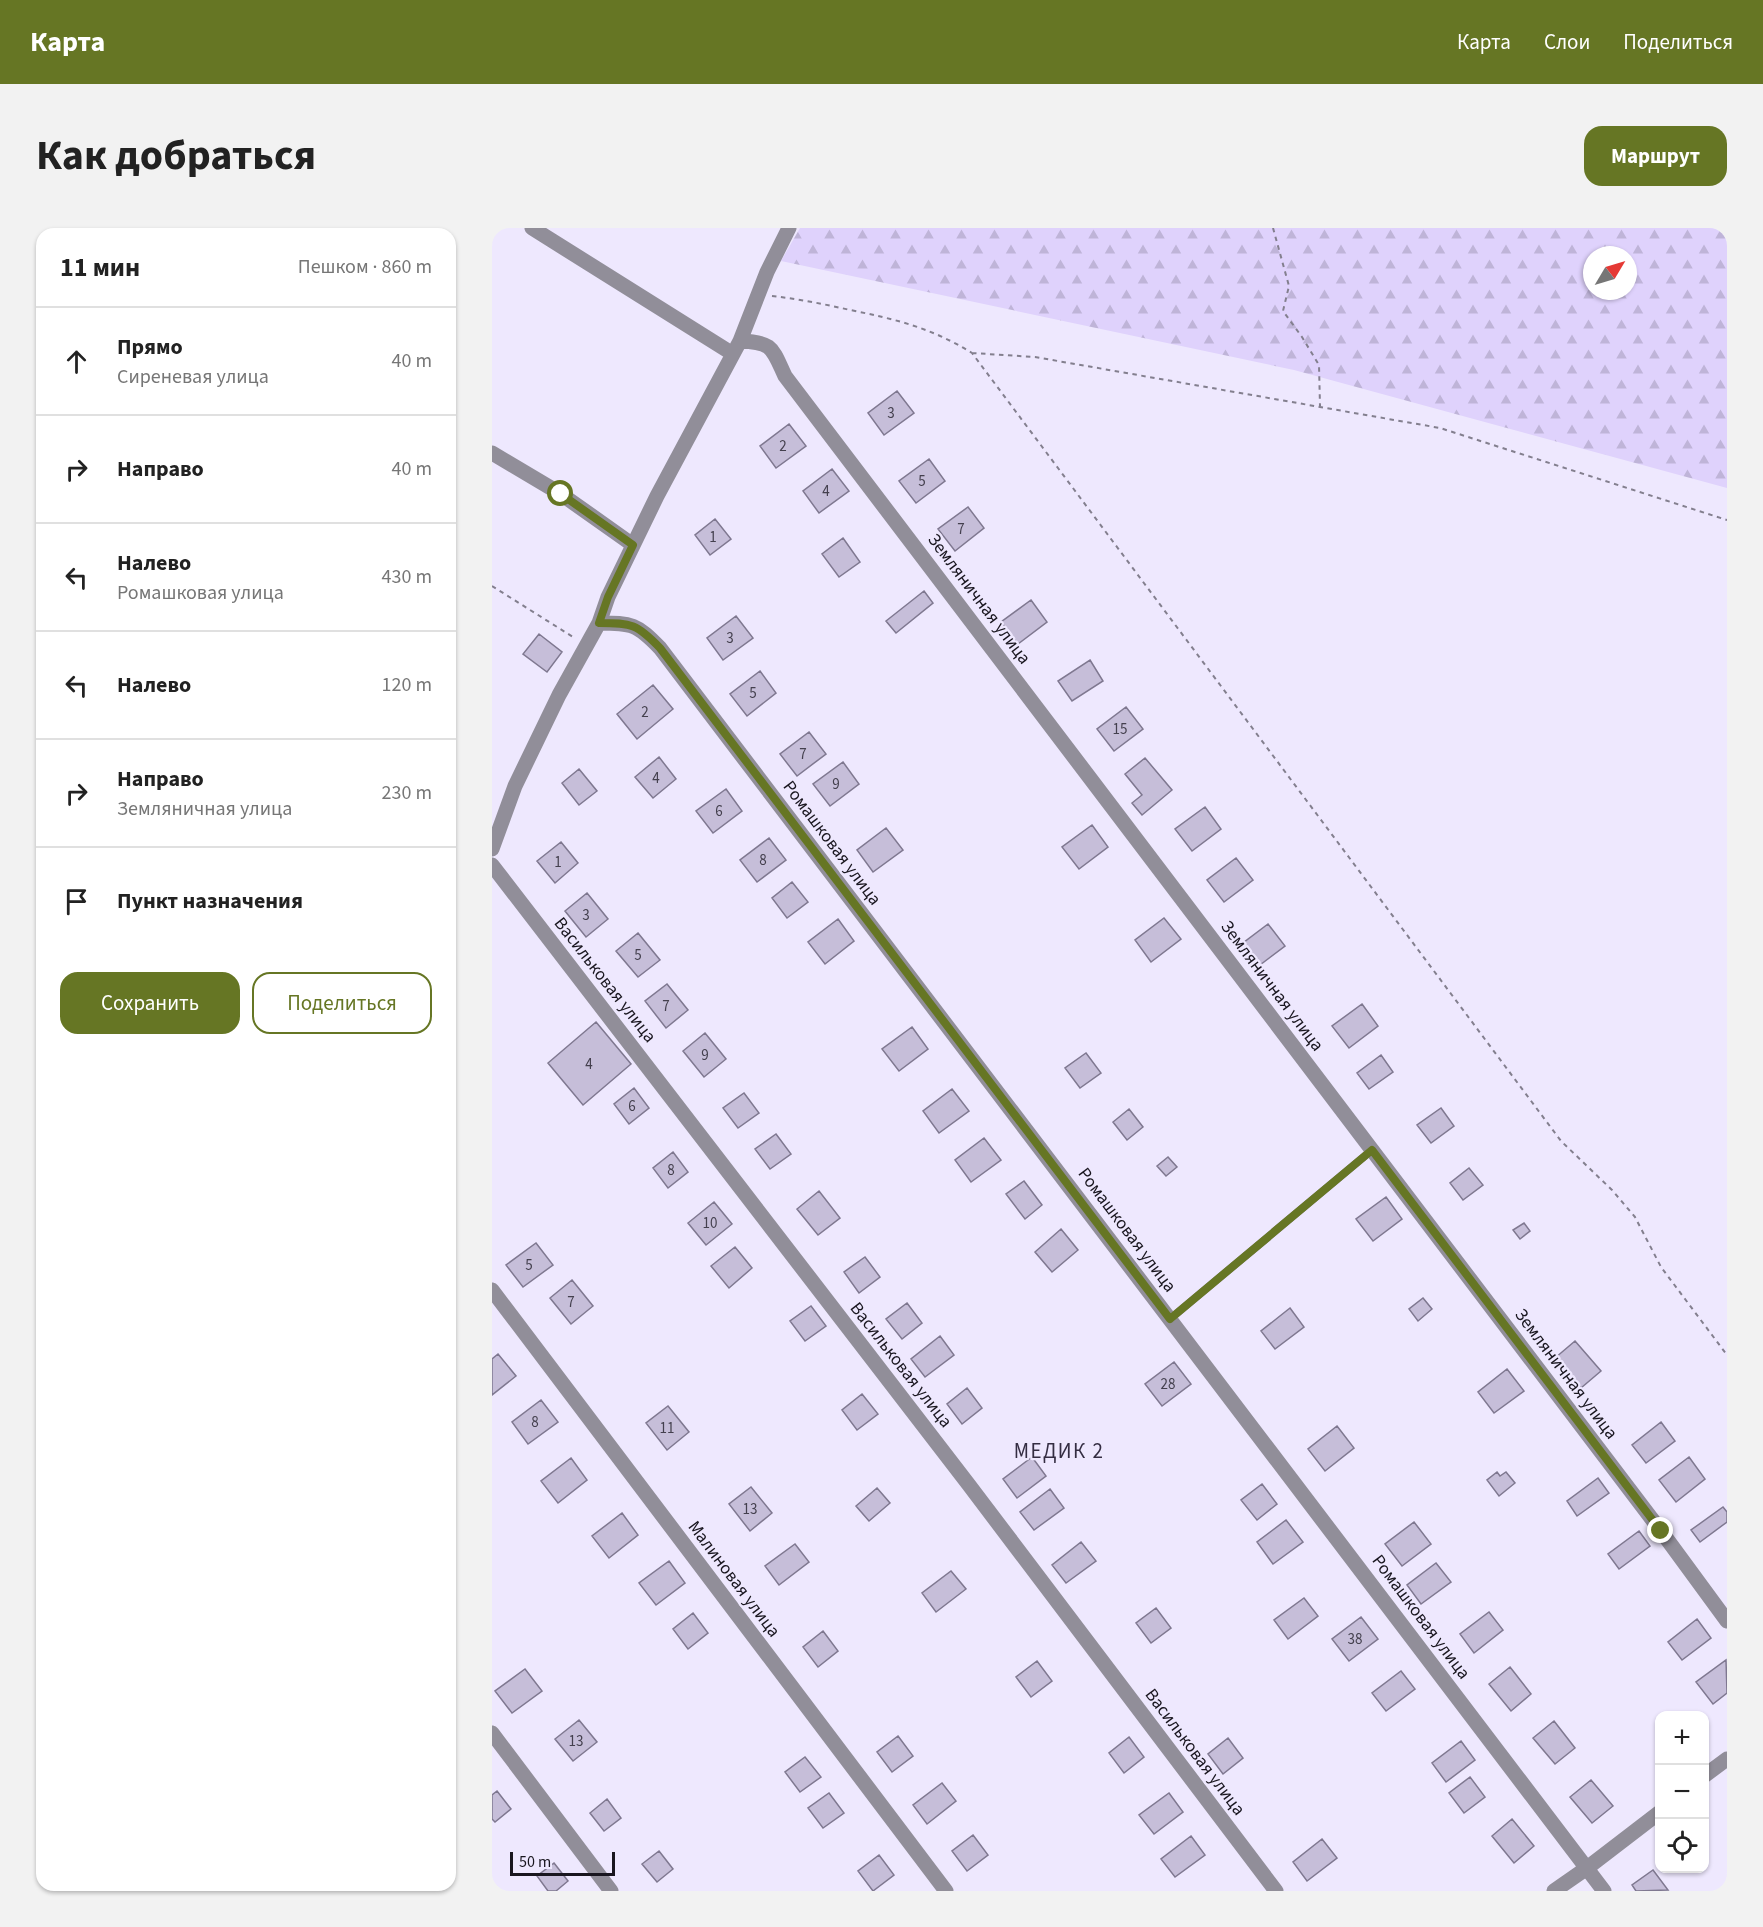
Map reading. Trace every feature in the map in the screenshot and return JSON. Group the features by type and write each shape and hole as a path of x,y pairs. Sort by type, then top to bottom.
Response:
{"street":[{"path":"532,228 736,348"},
{"path":"492,849 515,786 559,696 599,623 608,597 657,496 736,348 760,295 767,272 789,228"},
{"name":"Земляничная улица","path":"736,348 763,343 772,350 785,376 1727,1621"},
{"path":"492,453 561,494 633,545"},
{"name":"Ромашковая улица","path":"599,623 621,623 642,630 660,648 1604,1891"},
{"name":"Васильковая улица","path":"492,865 962,1476 1276,1891"},
{"name":"Малиновая улица","path":"492,1290 946,1891"},
{"path":"492,1733 611,1891"},
{"path":"1709,1772 1727,1759"},
{"path":"1554,1891 1655,1815"}],"lane":[{"path":"1170,1319 1372,1150"}],"path":[{"path":"1273,228 1289,286 1283,311 1319,365 1320,406"},
{"path":"760,295 795,299 907,322 950,339 972,353 1561,1141 1612,1190 1635,1217 1661,1267 1727,1354"},
{"path":"972,353 1035,357 1440,428 1727,520"},
{"path":"492,586 586,645"}],"green space":[{"path":"800,228 1727,228 1727,488 1294,370 781,261"}],"building":[{"path":"897,391 914,413 884,435 868,413"},
{"path":"789,424 806,446 776,468 760,446"},
{"path":"929,459 945,481 916,503 899,481"},
{"path":"832,469 849,491 819,513 803,491"},
{"path":"968,507 984,528 955,551 938,529"},
{"path":"715,519 731,539 710,555 695,535"},
{"path":"843,538 860,562 839,577 822,554"},
{"path":"924,591 933,603 896,633 886,621"},
{"path":"1031,600 1047,622 1018,644 1001,622"},
{"path":"736,616 753,638 723,660 707,638"},
{"path":"539,634 562,652 547,672 523,654"},
{"path":"1090,660 1103,681 1072,701 1058,681"},
{"path":"760,671 776,693 747,716 730,694"},
{"path":"653,685 673,709 637,739 617,714"},
{"path":"1126,707 1143,729 1114,751 1097,729"},
{"path":"809,732 826,754 797,776 780,754"},
{"path":"659,757 676,779 653,798 635,777"},
{"path":"1145,758 1172,790 1142,815 1132,803 1142,795 1125,774"},
{"path":"843,762 859,784 830,806 813,784"},
{"path":"579,769 597,791 579,805 562,783"},
{"path":"726,789 742,811 713,833 696,811"},
{"path":"1205,807 1221,829 1192,851 1175,829"},
{"path":"1092,825 1108,847 1079,869 1062,847"},
{"path":"886,828 903,850 873,872 857,850"},
{"path":"769,838 786,860 757,882 740,860"},
{"path":"561,842 578,863 555,883 537,861"},
{"path":"1236,858 1253,880 1224,902 1207,880"},
{"path":"792,882 808,902 787,918 772,898"},
{"path":"587,893 608,919 586,937 565,911"},
{"path":"1164,918 1181,939 1151,962 1135,940"},
{"path":"838,919 854,941 825,964 808,942"},
{"path":"1268,924 1285,946 1256,968 1239,946"},
{"path":"638,933 660,960 638,977 616,951"},
{"path":"667,984 688,1010 666,1028 645,1001"},
{"path":"1362,1004 1378,1026 1349,1048 1332,1026"},
{"path":"596,1022 631,1064 583,1105 548,1063"},
{"path":"912,1027 928,1049 899,1071 882,1049"},
{"path":"705,1033 726,1059 704,1077 683,1051"},
{"path":"1086,1053 1101,1073 1080,1088 1065,1068"},
{"path":"1381,1055 1393,1072 1369,1089 1357,1073"},
{"path":"634,1088 649,1108 629,1124 614,1104"},
{"path":"952,1089 969,1111 939,1133 923,1111"},
{"path":"744,1093 759,1113 738,1128 723,1108"},
{"path":"1441,1108 1454,1126 1431,1143 1417,1125"},
{"path":"1129,1109 1143,1127 1127,1140 1113,1122"},
{"path":"776,1134 791,1154 770,1169 755,1149"},
{"path":"984,1138 1001,1160 971,1182 955,1160"},
{"path":"673,1152 688,1172 668,1188 653,1168"},
{"path":"1168,1157 1177,1167 1166,1176 1157,1166"},
{"path":"1469,1168 1483,1185 1463,1200 1450,1183"},
{"path":"1024,1181 1042,1205 1025,1219 1006,1194"},
{"path":"819,1191 840,1218 818,1235 797,1209"},
{"path":"1386,1197 1402,1219 1373,1241 1356,1219"},
{"path":"714,1202 732,1224 706,1245 688,1223"},
{"path":"1524,1223 1530,1231 1520,1239 1513,1230"},
{"path":"1061,1229 1078,1250 1052,1272 1035,1252"},
{"path":"536,1243 553,1265 523,1287 506,1265"},
{"path":"735,1247 752,1268 729,1288 711,1266"},
{"path":"865,1257 880,1277 859,1293 844,1272"},
{"path":"572,1280 593,1306 571,1324 550,1298"},
{"path":"1423,1298 1432,1309 1418,1321 1409,1309"},
{"path":"907,1303 922,1323 902,1339 886,1319"},
{"path":"811,1306 826,1326 805,1341 790,1321"},
{"path":"1290,1308 1304,1327 1275,1349 1261,1331"},
{"path":"940,1336 954,1355 925,1377 911,1359"},
{"path":"1575,1341 1601,1371 1581,1388 1555,1358"},
{"path":"498,1354 516,1376 492,1395 492,1359"},
{"path":"1174,1362 1191,1384 1162,1406 1145,1384"},
{"path":"1507,1369 1524,1391 1494,1413 1478,1392"},
{"path":"967,1388 982,1408 962,1424 947,1404"},
{"path":"862,1394 878,1414 857,1430 842,1410"},
{"path":"541,1400 558,1422 528,1444 512,1422"},
{"path":"668,1406 689,1432 667,1450 646,1423"},
{"path":"1661,1422 1675,1441 1646,1463 1632,1445"},
{"path":"1337,1426 1354,1448 1325,1471 1308,1449"},
{"path":"1032,1457 1046,1476 1017,1498 1003,1479"},
{"path":"1689,1457 1705,1479 1676,1502 1659,1480"},
{"path":"571,1458 587,1480 558,1503 541,1481"},
{"path":"1497,1472 1500,1476 1506,1472 1515,1483 1499,1496 1487,1480"},
{"path":"1598,1478 1609,1493 1577,1516 1567,1501"},
{"path":"1262,1484 1277,1504 1257,1520 1241,1500"},
{"path":"751,1487 772,1513 750,1531 729,1504"},
{"path":"877,1488 890,1503 869,1521 856,1506"},
{"path":"1050,1489 1064,1508 1034,1530 1020,1512"},
{"path":"1723,1507 1727,1512 1727,1522 1700,1542 1691,1530"},
{"path":"622,1513 638,1535 609,1558 592,1536"},
{"path":"1286,1520 1303,1542 1273,1564 1257,1542"},
{"path":"1414,1522 1431,1544 1402,1566 1385,1544"},
{"path":"1639,1531 1650,1546 1619,1569 1608,1554"},
{"path":"1081,1542 1096,1561 1066,1583 1052,1565"},
{"path":"795,1544 809,1562 779,1585 765,1566"},
{"path":"669,1561 685,1583 656,1605 639,1583"},
{"path":"1436,1563 1451,1582 1421,1604 1407,1585"},
{"path":"951,1571 966,1589 936,1612 922,1593"},
{"path":"1304,1598 1318,1616 1288,1639 1274,1620"},
{"path":"1156,1608 1171,1628 1151,1643 1136,1623"},
{"path":"1489,1612 1503,1630 1474,1653 1460,1634"},
{"path":"693,1613 708,1633 688,1649 673,1629"},
{"path":"1361,1617 1378,1639 1349,1661 1332,1639"},
{"path":"1697,1619 1711,1638 1682,1660 1668,1642"},
{"path":"823,1631 838,1651 818,1667 803,1647"},
{"path":"1726,1660 1727,1693 1713,1704 1696,1682"},
{"path":"1037,1661 1052,1681 1031,1697 1016,1677"},
{"path":"1510,1667 1531,1694 1511,1711 1489,1684"},
{"path":"525,1669 542,1691 512,1713 495,1691"},
{"path":"1401,1671 1415,1689 1386,1711 1372,1693"},
{"path":"579,1720 597,1742 573,1761 555,1739"},
{"path":"1554,1721 1575,1748 1555,1764 1533,1738"},
{"path":"898,1736 913,1756 892,1772 877,1752"},
{"path":"1129,1737 1144,1757 1124,1773 1109,1753"},
{"path":"1228,1738 1243,1758 1223,1774 1208,1754"},
{"path":"1461,1741 1475,1760 1446,1782 1432,1763"},
{"path":"805,1757 821,1777 800,1792 785,1772"},
{"path":"1470,1777 1485,1797 1464,1813 1449,1793"},
{"path":"1591,1780 1613,1806 1592,1823 1570,1797"},
{"path":"942,1783 956,1801 927,1824 913,1805"},
{"path":"497,1791 511,1809 495,1822 492,1819 492,1795"},
{"path":"829,1793 844,1813 823,1828 808,1808"},
{"path":"1169,1793 1183,1812 1154,1834 1139,1815"},
{"path":"607,1799 621,1818 604,1831 590,1813"},
{"path":"1512,1819 1534,1846 1514,1863 1492,1836"},
{"path":"973,1835 988,1855 967,1871 952,1851"},
{"path":"1191,1836 1205,1855 1175,1877 1161,1859"},
{"path":"1322,1839 1337,1858 1307,1881 1293,1862"},
{"path":"659,1851 673,1869 657,1882 642,1864"},
{"path":"879,1855 894,1875 873,1891 858,1871"},
{"path":"554,1863 568,1881 556,1891 548,1891 537,1876"},
{"path":"1653,1870 1668,1890 1636,1891 1632,1885"}],"district":[{"name":"МЕДИК 2","path":"1059,1451"}],"route":[{"path":"561,494 633,545 608,597 599,623 621,623 633,626 642,630 660,648 1170,1319 1372,1150 1661,1531"}]}
